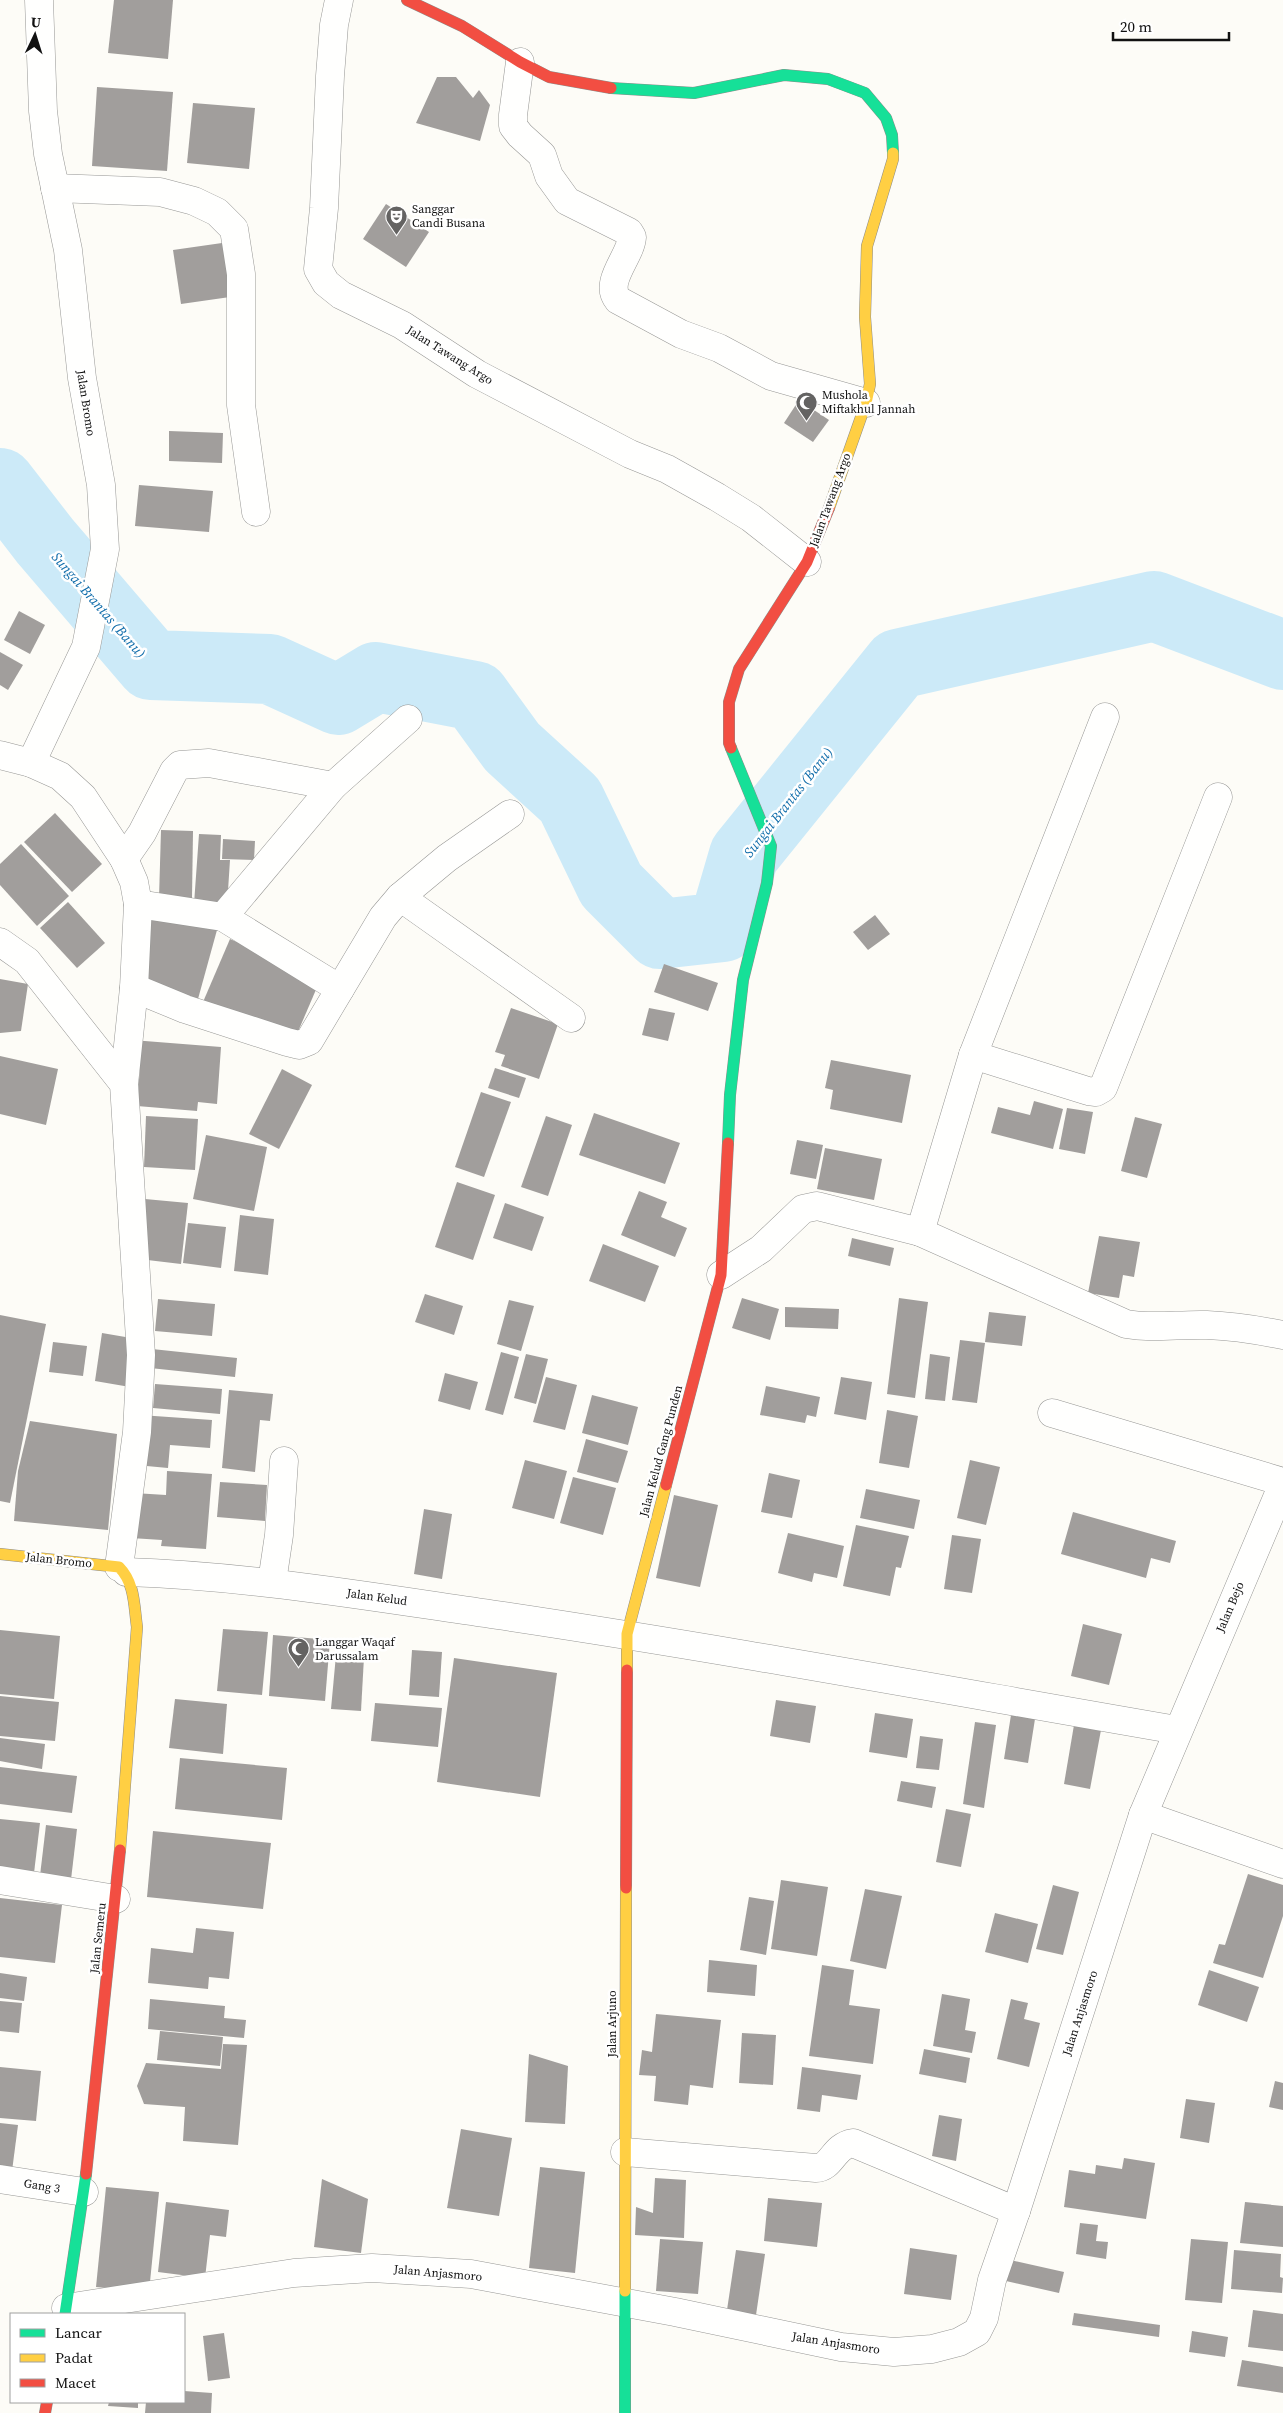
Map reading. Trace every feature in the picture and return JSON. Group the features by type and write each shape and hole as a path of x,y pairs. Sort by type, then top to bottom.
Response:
{"street":[{"name":"Jalan Bromo","path":"31,763 86,647 105,550 101,485 82,378 68,250 48,154 43,112 39,0"},
{"name":"Jalan Tawang Argo","path":"339,0 334,26 330,76 324,208 318,269 326,283 341,295 402,325 477,374 630,454 667,469 717,498 751,518 807,562 828,511 866,403 870,384 865,317 867,246 893,159 892,135 886,118 865,93 828,79 784,75 694,92 641,91 596,87 550,77 520,62 462,26 407,0"},
{"path":"520,62 513,126 542,155 549,176 567,201 628,232 632,237 632,244 616,275 613,288 613,294 618,300 681,334 719,348 772,376 866,403"},
{"path":"55,188 160,192 194,201 217,212 234,228 242,274 241,405 256,512"},
{"name":"Jalan Kelud Gang Punden","path":"627,1634 721,1275 730,1095 743,980 768,882 771,846 729,743 729,702 739,668 807,562"},
{"path":"920,1232 973,1055 1105,717"},
{"path":"223,917 333,786 408,719"},
{"path":"0,755 31,763 60,776 83,797 124,859 134,882 138,904 134,988 124,1084 131,1165 141,1355 137,1432 122,1569"},
{"path":"124,859 142,833 174,771 180,765 208,763 333,786"},
{"path":"973,1055 1088,1090 1096,1092 1103,1088 1218,797"},
{"path":"134,988 185,1009 299,1045 309,1040 383,917 400,897 447,858 510,814"},
{"path":"400,897 571,1018"},
{"path":"138,904 223,917 340,989"},
{"path":"0,942 27,961 124,1084"},
{"path":"721,1275 761,1249 803,1209 817,1206 920,1232 1126,1324 1142,1327 1224,1326 1283,1335"},
{"path":"1052,1413 1283,1483"},
{"path":"272,1582 284,1461"},
{"name":"Jalan Bejo","path":"1177,1730 1283,1483"},
{"name":"Jalan Bromo","path":"0,1554 122,1569"},
{"name":"Jalan Kelud","path":"122,1569 272,1582 627,1634 1177,1730"},
{"name":"Jalan Semeru","path":"66,2311 84,2192 116,1899 136,1627 132,1592 122,1569"},
{"name":"Jalan Arjuno","path":"625,2413 627,1634"},
{"name":"Jalan Anjasmoro","path":"66,2311 294,2274 372,2268 471,2274 624,2302 841,2346 894,2352 932,2349 959,2342 977,2332 984,2318 992,2280 1016,2211 1143,1815 1177,1730"},
{"path":"1143,1815 1283,1864"},
{"path":"0,1880 116,1899"},
{"path":"625,2152 822,2168 838,2148 853,2143 1016,2211"},
{"name":"Gang 3","path":"0,2179 84,2192"}],"building":[{"path":"114,0 173,0 168,59 108,53"},
{"path":"437,77 456,77 473,98 479,90 490,105 480,141 416,123"},
{"path":"97,87 173,92 167,171 92,166"},
{"path":"193,103 255,108 249,169 187,163"},
{"name":"Sanggar Candi Busana","path":"386,204 429,232 406,267 363,239"},
{"path":"229,242 237,296 181,304 173,250"},
{"name":"Mushola Miftakhul Jannah","path":"799,400 829,420 813,442 784,423"},
{"path":"169,431 223,433 222,463 169,461"},
{"path":"139,485 213,491 209,532 135,526"},
{"path":"19,611 45,625 30,654 4,640"},
{"path":"0,652 23,665 8,690 0,685"},
{"path":"55,813 102,864 72,892 24,842"},
{"path":"161,830 193,831 192,898 159,898"},
{"path":"199,834 221,835 220,860 230,860 227,906 194,904"},
{"path":"223,839 255,841 254,860 222,859"},
{"path":"21,844 69,896 37,926 0,885 0,864"},
{"path":"68,902 105,943 77,968 40,928"},
{"path":"142,912 217,930 198,999 137,983"},
{"path":"875,915 890,934 868,950 853,932"},
{"path":"230,939 321,978 294,1041 203,1002"},
{"path":"664,964 718,983 708,1011 654,992"},
{"path":"0,979 28,984 21,1031 0,1033"},
{"path":"511,1008 558,1024 539,1079 501,1066 505,1055 495,1052"},
{"path":"649,1008 675,1013 668,1041 642,1035"},
{"path":"132,1040 221,1047 217,1104 198,1102 197,1111 137,1106 140,1067 130,1066"},
{"path":"0,1056 58,1069 46,1125 0,1114"},
{"path":"831,1060 911,1075 902,1123 830,1109 833,1090 825,1088"},
{"path":"495,1068 526,1078 519,1098 488,1088"},
{"path":"282,1069 312,1085 279,1149 249,1134"},
{"path":"481,1092 511,1102 484,1177 455,1167"},
{"path":"1034,1101 1063,1109 1053,1149 991,1133 998,1107 1030,1115"},
{"path":"1067,1108 1093,1112 1085,1154 1059,1149"},
{"path":"594,1113 680,1143 665,1184 579,1155"},
{"path":"146,1116 198,1119 195,1170 144,1167"},
{"path":"546,1116 572,1125 548,1196 521,1187"},
{"path":"1135,1117 1162,1124 1147,1178 1121,1171"},
{"path":"206,1135 267,1147 254,1211 193,1199"},
{"path":"797,1140 823,1145 816,1179 790,1174"},
{"path":"825,1148 882,1159 874,1200 817,1189"},
{"path":"457,1182 495,1195 473,1260 435,1247"},
{"path":"639,1191 667,1202 661,1217 687,1228 675,1257 621,1235"},
{"path":"145,1199 188,1203 181,1264 139,1259"},
{"path":"505,1203 544,1217 532,1251 493,1238"},
{"path":"240,1215 274,1219 268,1275 234,1271"},
{"path":"188,1223 226,1227 221,1268 183,1263"},
{"path":"1099,1236 1140,1242 1134,1277 1123,1275 1119,1298 1088,1293"},
{"path":"852,1238 894,1248 890,1266 848,1256"},
{"path":"603,1244 659,1266 645,1302 589,1281"},
{"path":"425,1294 463,1306 454,1335 415,1322"},
{"path":"742,1298 779,1309 770,1340 732,1328"},
{"path":"899,1298 928,1302 915,1398 887,1394"},
{"path":"158,1299 215,1304 212,1336 155,1331"},
{"path":"509,1300 534,1306 521,1351 497,1344"},
{"path":"785,1307 839,1309 838,1329 785,1327"},
{"path":"989,1312 1026,1316 1022,1346 985,1342"},
{"path":"0,1315 46,1324 10,1503 0,1501"},
{"path":"102,1333 137,1339 130,1387 95,1381"},
{"path":"960,1340 985,1343 977,1403 952,1400"},
{"path":"53,1342 87,1346 83,1376 49,1372"},
{"path":"152,1349 237,1358 235,1377 150,1368"},
{"path":"501,1352 519,1357 503,1415 485,1410"},
{"path":"526,1354 548,1359 536,1404 514,1398"},
{"path":"930,1354 950,1357 945,1401 925,1399"},
{"path":"445,1373 478,1382 470,1410 438,1401"},
{"path":"546,1377 577,1385 565,1430 533,1422"},
{"path":"841,1377 872,1382 866,1420 834,1414"},
{"path":"155,1384 222,1389 220,1414 153,1408"},
{"path":"766,1386 820,1397 816,1417 807,1415 805,1423 760,1415"},
{"path":"229,1390 273,1394 270,1421 260,1420 255,1472 222,1468"},
{"path":"592,1395 638,1407 628,1445 582,1433"},
{"path":"887,1410 918,1416 909,1468 879,1463"},
{"path":"140,1415 212,1420 210,1448 170,1445 168,1468 136,1465"},
{"path":"30,1421 117,1434 108,1530 14,1521 18,1471"},
{"path":"586,1439 628,1451 618,1483 577,1472"},
{"path":"525,1460 567,1471 554,1519 512,1508"},
{"path":"970,1460 1000,1467 986,1525 957,1518"},
{"path":"167,1471 212,1474 206,1549 161,1546 162,1540 131,1538 134,1493 166,1495"},
{"path":"769,1473 800,1480 792,1518 761,1512"},
{"path":"573,1477 616,1488 603,1535 560,1523"},
{"path":"220,1482 267,1485 265,1521 217,1517"},
{"path":"866,1489 920,1500 914,1529 860,1518"},
{"path":"674,1495 718,1505 700,1587 656,1578"},
{"path":"424,1509 452,1514 442,1579 414,1574"},
{"path":"1073,1512 1176,1541 1170,1563 1151,1558 1146,1578 1061,1554"},
{"path":"856,1525 909,1536 901,1568 896,1567 890,1596 843,1586"},
{"path":"788,1533 844,1546 837,1578 814,1573 812,1582 778,1573"},
{"path":"952,1535 981,1539 972,1593 944,1589"},
{"path":"1083,1624 1122,1634 1109,1685 1071,1676"},
{"path":"223,1629 268,1632 262,1695 217,1691"},
{"path":"0,1630 60,1636 54,1699 0,1694"},
{"name":"Langgar Waqaf Darussalam","path":"273,1635 330,1640 325,1701 269,1696"},
{"path":"412,1650 442,1652 439,1697 409,1695"},
{"path":"336,1655 364,1657 361,1711 331,1709"},
{"path":"454,1658 557,1673 540,1797 437,1782"},
{"path":"0,1696 59,1702 55,1741 0,1736"},
{"path":"175,1699 227,1704 223,1754 169,1748"},
{"path":"776,1700 816,1706 810,1743 770,1736"},
{"path":"375,1703 442,1708 438,1747 371,1741"},
{"path":"875,1713 913,1719 907,1758 869,1752"},
{"path":"1011,1715 1035,1719 1028,1763 1004,1759"},
{"path":"975,1722 996,1725 984,1808 963,1804"},
{"path":"1074,1725 1101,1730 1090,1789 1064,1784"},
{"path":"920,1736 943,1739 939,1770 916,1768"},
{"path":"0,1738 45,1744 42,1769 0,1761"},
{"path":"180,1758 287,1768 282,1820 175,1809"},
{"path":"0,1767 77,1776 72,1813 0,1804"},
{"path":"901,1781 936,1787 932,1808 897,1801"},
{"path":"946,1809 971,1814 961,1867 936,1862"},
{"path":"0,1819 40,1823 34,1873 0,1869"},
{"path":"46,1825 77,1829 70,1888 39,1884"},
{"path":"153,1831 271,1843 263,1909 147,1897"},
{"path":"1248,1874 1283,1885 1283,1916 1263,1978 1213,1963 1219,1944 1225,1945"},
{"path":"781,1880 828,1887 817,1956 771,1949"},
{"path":"1053,1885 1079,1892 1063,1955 1036,1949"},
{"path":"865,1889 902,1896 886,1969 850,1961"},
{"path":"749,1897 774,1901 766,1955 740,1950"},
{"path":"0,1898 62,1905 55,1963 0,1957"},
{"path":"995,1913 1038,1924 1028,1963 985,1952"},
{"path":"196,1928 234,1932 229,1979 209,1977 208,1989 148,1983 151,1948 193,1953"},
{"path":"709,1960 757,1965 755,1996 707,1992"},
{"path":"822,1965 854,1970 849,2005 880,2009 873,2064 809,2056"},
{"path":"1209,1970 1259,1987 1247,2022 1198,2005"},
{"path":"0,1973 27,1977 24,2001 0,1998"},
{"path":"942,1994 970,1999 965,2030 976,2032 972,2053 933,2046"},
{"path":"150,1999 225,2006 224,2018 246,2020 244,2038 148,2029"},
{"path":"1011,1999 1028,2003 1024,2019 1040,2023 1029,2067 997,2059"},
{"path":"0,2001 22,2003 19,2033 0,2031"},
{"path":"656,2014 721,2020 713,2088 690,2085 688,2105 654,2101 656,2076 639,2075 642,2050 652,2052"},
{"path":"160,2031 223,2037 220,2066 157,2060"},
{"path":"742,2033 776,2035 773,2085 739,2083"},
{"path":"223,2044 247,2045 238,2145 183,2141 185,2107 144,2104 137,2086 146,2063 221,2069"},
{"path":"924,2049 970,2058 966,2083 919,2074"},
{"path":"529,2054 568,2066 565,2124 525,2122"},
{"path":"0,2067 41,2071 36,2121 0,2118"},
{"path":"802,2067 861,2075 857,2100 822,2095 820,2112 797,2109"},
{"path":"1275,2081 1283,2083 1283,2110 1269,2107"},
{"path":"1186,2099 1215,2103 1209,2143 1180,2138"},
{"path":"939,2115 962,2119 956,2161 932,2156"},
{"path":"0,2123 18,2125 12,2171 0,2170"},
{"path":"461,2129 512,2138 499,2216 447,2208"},
{"path":"1124,2158 1155,2163 1146,2219 1064,2207 1069,2170 1095,2174 1096,2165 1122,2169"},
{"path":"540,2167 585,2172 575,2273 529,2268"},
{"path":"655,2178 686,2180 684,2238 635,2235 636,2207 653,2213"},
{"path":"322,2179 368,2199 361,2253 314,2247"},
{"path":"106,2187 159,2192 149,2292 96,2287"},
{"path":"768,2198 822,2203 817,2247 764,2241"},
{"path":"166,2202 229,2210 226,2237 210,2235 205,2278 158,2272"},
{"path":"1245,2202 1283,2206 1283,2247 1240,2243"},
{"path":"1080,2223 1098,2225 1096,2241 1108,2242 1106,2259 1076,2254"},
{"path":"660,2239 703,2242 698,2294 656,2291"},
{"path":"1191,2239 1228,2242 1222,2303 1185,2300"},
{"path":"910,2248 957,2255 951,2300 904,2294"},
{"path":"736,2250 765,2254 756,2315 727,2310"},
{"path":"1234,2250 1281,2254 1280,2277 1283,2278 1282,2293 1231,2289"},
{"path":"1010,2260 1064,2272 1059,2293 1006,2281"},
{"path":"1253,2310 1283,2314 1283,2351 1248,2347"},
{"path":"1074,2313 1160,2325 1159,2337 1072,2325"},
{"path":"1192,2331 1228,2337 1225,2357 1189,2352"},
{"path":"224,2333 230,2378 208,2381 203,2336"},
{"path":"1242,2360 1283,2367 1283,2393 1237,2386"},
{"path":"185,2391 212,2393 211,2413 145,2413 146,2403 185,2403"},
{"path":"109,2403 138,2403 138,2408 108,2406"}],"waterway":[{"name":"Sungai Brantas (Banu)","path":"0,483 45,541 151,665 270,669 338,700 376,677 475,696 512,747 570,800 611,885 660,934 723,927 744,855 898,664 1154,606 1283,655"}],"traffic: fast":[{"path":"611,88 694,93 784,75 828,79 865,93 886,118 892,135 893,153"},
{"path":"728,1143 730,1095 743,980 767,883 771,846 731,748"},
{"path":"65,2313 86,2174"},
{"path":"625,2291 625,2413"}],"traffic: slow":[{"path":"829,508 866,403 870,384 865,317 867,246 893,159 893,153"},
{"path":"627,1670 627,1634 666,1485"},
{"path":"0,1554 119,1567 131,1587 137,1627 120,1850"},
{"path":"625,2291 626,1888"}],"traffic: jam":[{"path":"407,0 462,26 520,62 549,77 611,88"},
{"path":"731,748 729,743 729,702 739,669 807,562 829,508"},
{"path":"666,1485 721,1275 728,1143"},
{"path":"626,1888 627,1670"},
{"path":"86,2174 120,1850"},
{"path":"45,2413 47,2403"}],"place":[{"name":"Sanggar Candi Busana","path":"396,235"},
{"name":"Mushola Miftakhul Jannah","path":"806,421"},
{"name":"Langgar Waqaf Darussalam","path":"299,1668"}]}
